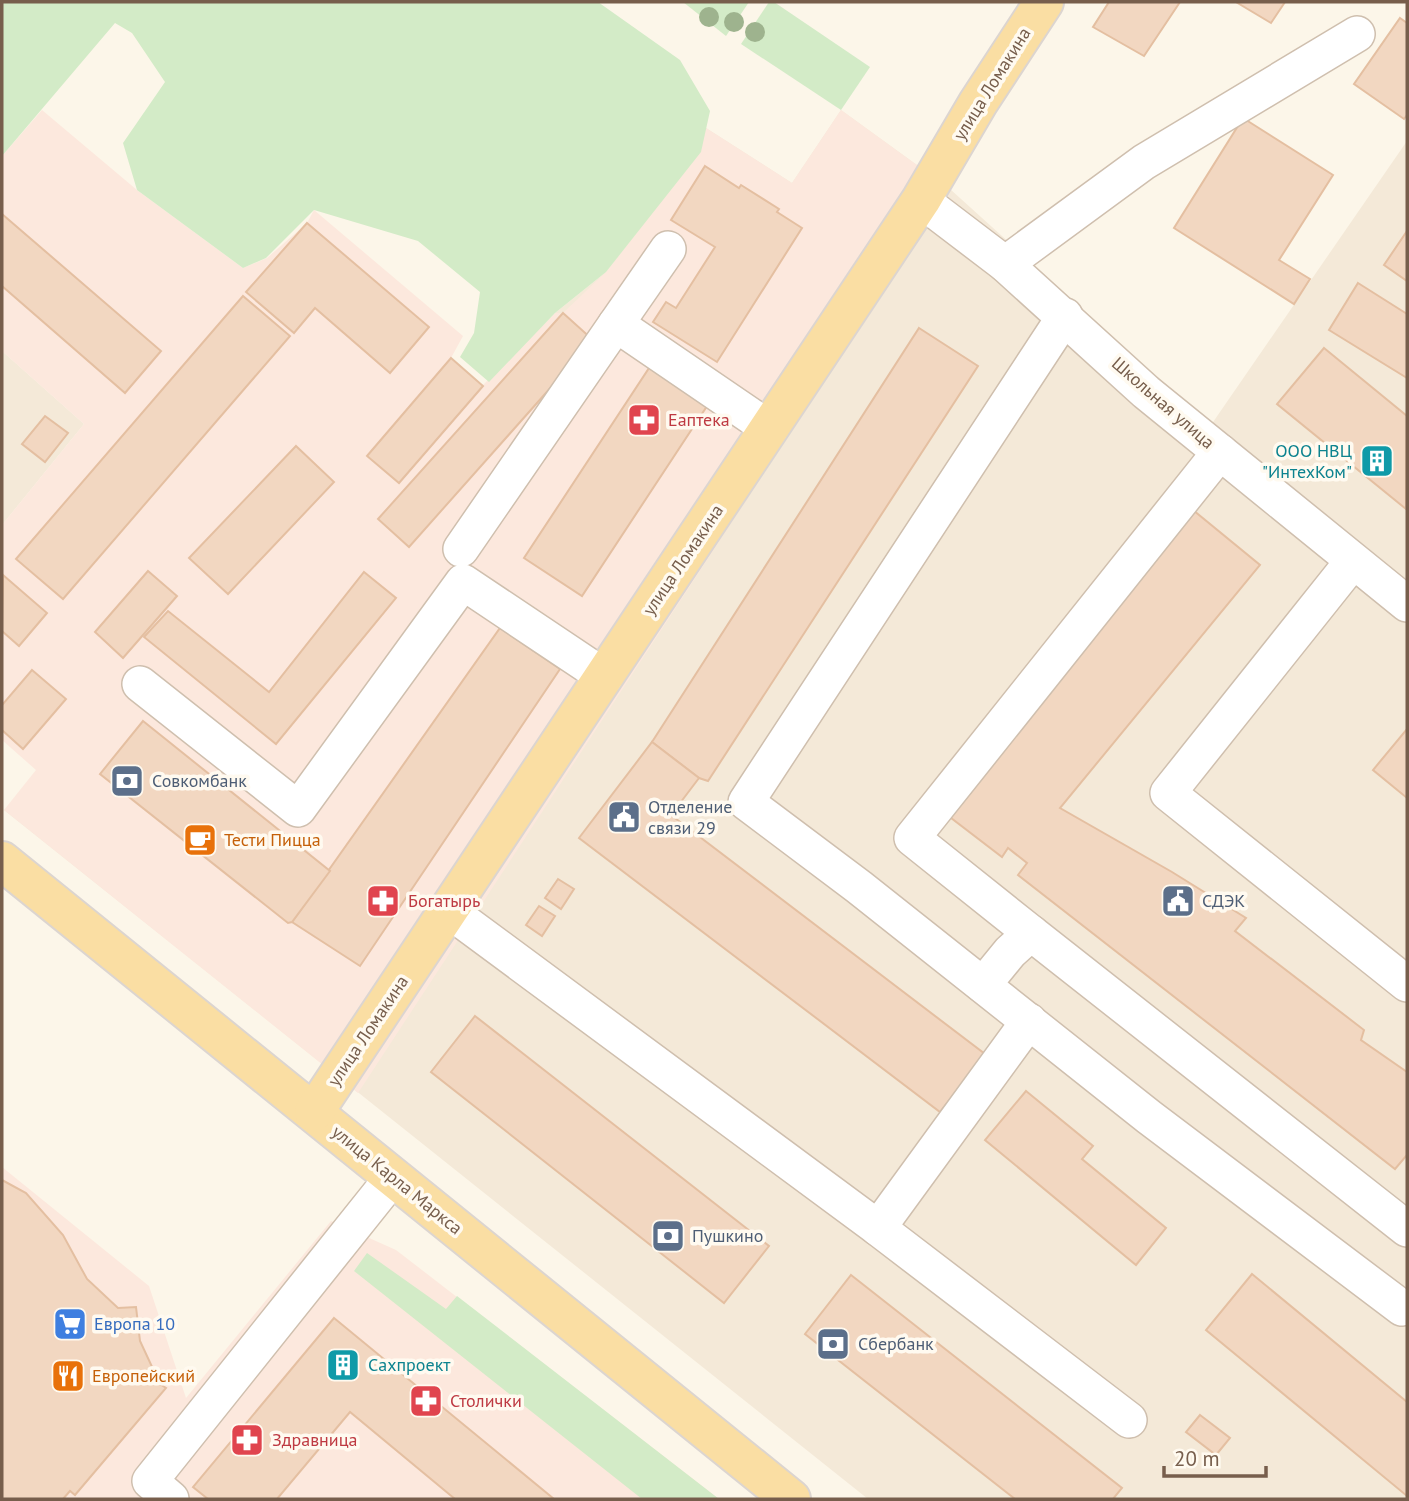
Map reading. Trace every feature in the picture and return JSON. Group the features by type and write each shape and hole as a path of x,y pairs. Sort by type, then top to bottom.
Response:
{"main road":[{"name":"улица Ломакина","path":"313,1112 921,200 978,103 1044,2"},
{"name":"улица Карла Маркса","path":"2,861 787,1498"}],"street":[{"path":"1005,264 1144,162 1357,34"},
{"name":"Школьная улица","path":"921,200 1005,264 1146,392 1407,604"},
{"path":"461,549 668,248"},
{"path":"1065,316 746,802 1149,1117 1402,1308"},
{"path":"616,324 770,429"},
{"path":"1220,453 912,838 1407,1229"},
{"path":"1353,561 1168,793 1407,984"},
{"path":"140,684 298,809 463,582 605,677"},
{"path":"447,910 878,1228 1129,1420"},
{"path":"983,985 1031,933"},
{"path":"878,1228 1029,1021"},
{"path":"171,1499 150,1481 393,1177"}],"shaded area":[{"path":"42,110 137,190 243,268 267,258 307,223 314,210 463,336 451,358 483,385 555,313 563,313 606,272 700,152 706,128 792,183 841,110 950,189 358,1093 4,810 36,770 2,740 2,525 84,424 2,351 2,156"},
{"path":"841,110 950,189 1211,425 1407,141 1407,1499 868,1499 4,810 276,744 563,313 555,313 606,272 700,152 706,128 792,183"},
{"path":"2,351 84,424 2,525"},
{"path":"2,1167 149,1286 186,1398 331,1221 396,1250 719,1499 2,1499"}],"green space":[{"path":"2,2 598,2 680,60 710,111 701,152 606,272 555,313 489,382 460,357 474,333 480,292 418,241 314,210 266,258 243,268 137,190 123,143 165,82 132,33 115,23 2,156"},
{"path":"683,2 749,2 726,36"},
{"path":"769,2 774,2 870,67 841,110 741,44"},
{"path":"367,1253 446,1309 457,1296 719,1499 642,1499 354,1271"}],"building":[{"path":"1109,2 1180,2 1144,56 1093,27"},
{"path":"1236,2 1285,2 1271,23"},
{"path":"1400,18 1407,23 1407,115 1404,119 1354,84"},
{"path":"1243,118 1333,175 1279,260 1310,279 1294,304 1174,228"},
{"path":"705,166 779,209 777,212 802,228 717,362 653,322 666,302 676,308 715,247 671,220"},
{"path":"2,214 161,351 125,393 2,286"},
{"path":"307,223 429,327 390,373 315,308 294,333 246,292"},
{"path":"1407,231 1407,281 1384,265"},
{"path":"1358,283 1407,314 1407,378 1329,330"},
{"path":"243,296 290,336 63,599 16,559"},
{"path":"563,313 593,340 409,547 378,519"},
{"path":"919,328 978,366 708,781 699,778 652,742"},
{"name":"ООО НВЦ \"ИнтехКом\"","path":"1324,348 1407,416 1406,509 1277,404"},
{"path":"451,358 483,386 399,483 367,456"},
{"path":"655,359 713,397 582,596 524,558"},
{"path":"45,416 68,433 45,462 22,444"},
{"path":"296,446 334,482 228,594 189,558"},
{"path":"1182,501 1260,565 1060,808 1246,918 1235,931 1364,1030 1361,1040 1407,1072 1407,1158 1406,1156 1395,1169 1018,875 1027,863 1008,848 1002,857 942,811"},
{"path":"148,571 177,596 123,658 95,632"},
{"path":"364,572 396,598 276,744 144,637 168,611 269,692"},
{"path":"3,575 47,613 19,646 2,631"},
{"path":"500,628 560,669 360,966 292,922"},
{"path":"32,670 66,699 23,749 2,730 2,705"},
{"path":"143,721 330,871 292,922 288,923 100,774"},
{"path":"1407,729 1407,798 1373,770"},
{"path":"652,742 699,778 671,815 985,1054 940,1112 579,838"},
{"path":"558,879 574,889 561,909 545,898"},
{"path":"539,906 555,916 542,936 526,925"},
{"path":"475,1016 769,1246 724,1303 431,1072"},
{"path":"1026,1091 1093,1146 1082,1159 1166,1228 1136,1265 985,1140"},
{"name":"Европа 10","path":"2,1180 26,1193 63,1235 87,1279 118,1308 136,1307 140,1341 160,1384 166,1388 75,1495 70,1491 63,1499 2,1499"},
{"path":"1252,1274 1407,1402 1407,1496 1206,1330"},
{"path":"851,1275 1122,1488 1113,1499 1015,1499 805,1334"},
{"name":"Сахпроект","path":"334,1318 554,1499 455,1499 350,1412 277,1499 208,1499 193,1487"},
{"path":"1200,1415 1230,1438 1216,1455 1186,1432"}],"place":[{"name":"Еаптека","path":"644,420"},
{"name":"ООО НВЦ \"ИнтехКом\"","path":"1377,461"},
{"name":"Совкомбанк","path":"127,781"},
{"name":"Отделение связи 29","path":"624,817"},
{"name":"Тести Пицца","path":"200,840"},
{"name":"Богатырь","path":"383,901"},
{"name":"СДЭК","path":"1178,901"},
{"name":"Пушкино","path":"668,1236"},
{"name":"Европа 10","path":"70,1324"},
{"name":"Сбербанк","path":"833,1344"},
{"name":"Сахпроект","path":"343,1365"},
{"name":"Европейский","path":"68,1376"},
{"name":"Столички","path":"426,1401"},
{"name":"Здравница","path":"247,1440"}]}
